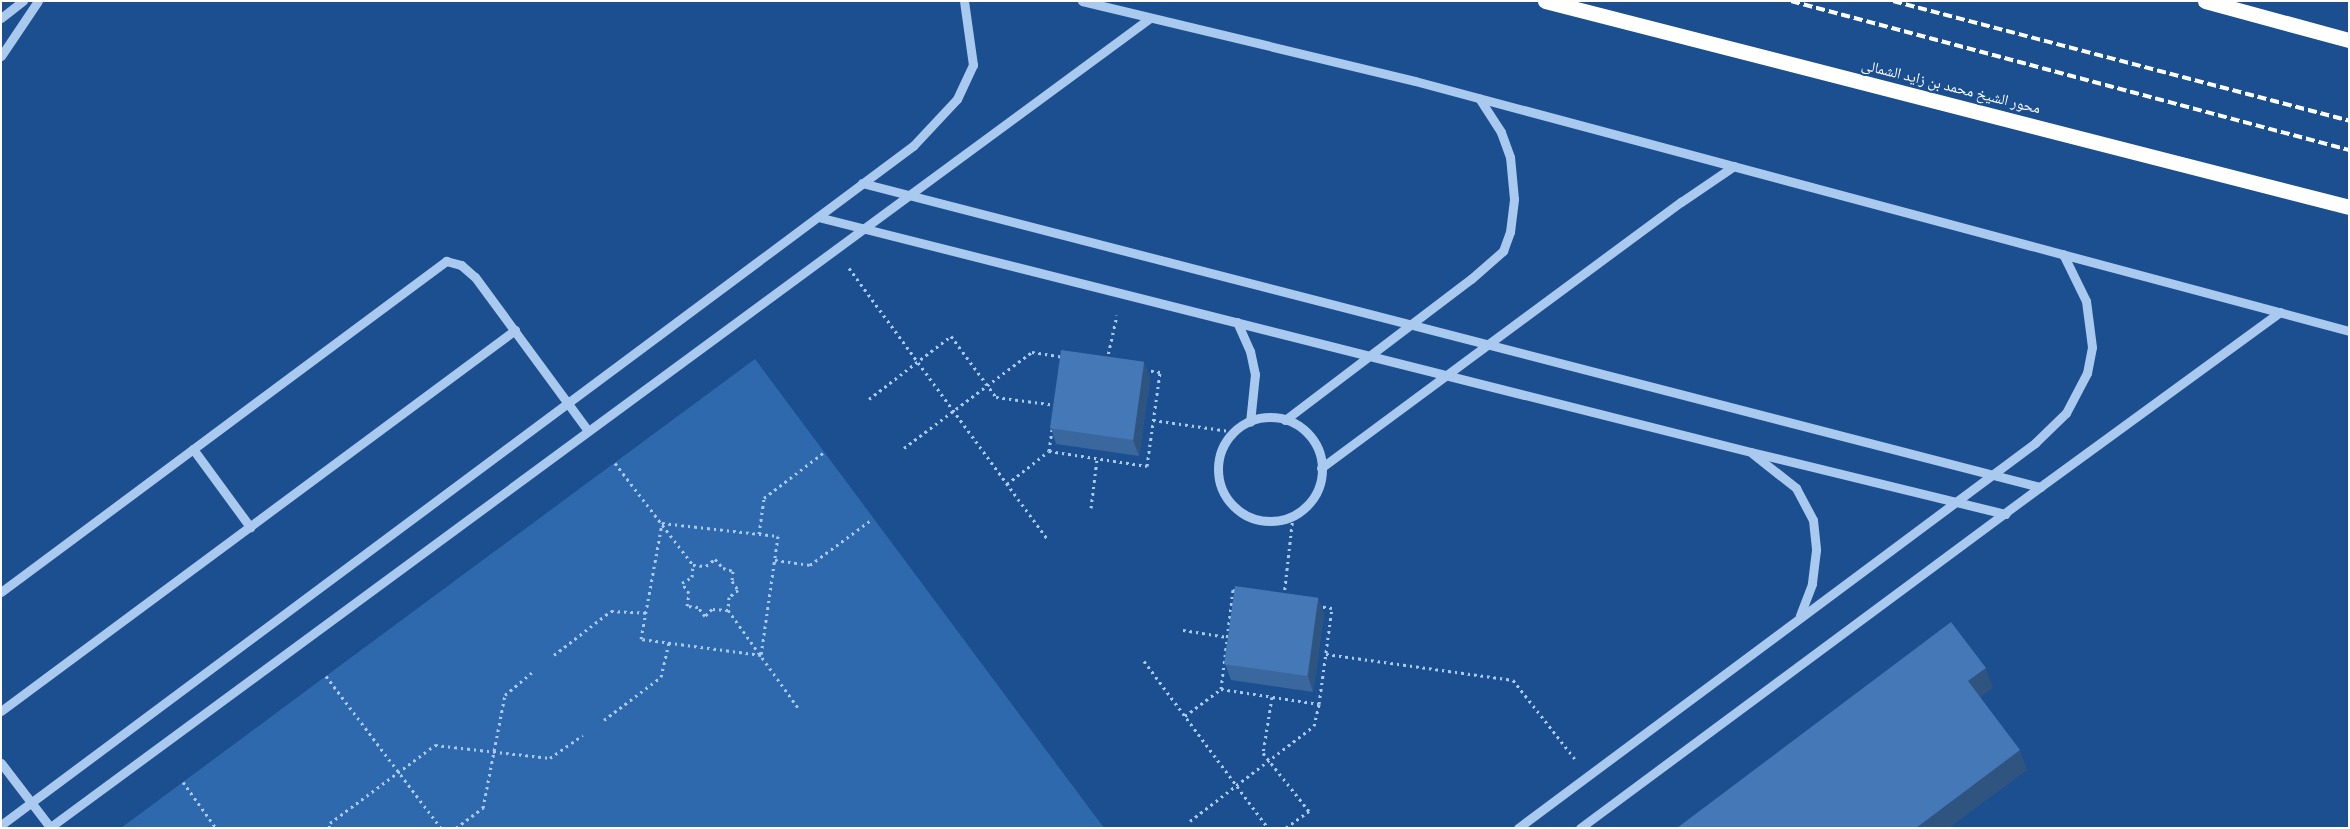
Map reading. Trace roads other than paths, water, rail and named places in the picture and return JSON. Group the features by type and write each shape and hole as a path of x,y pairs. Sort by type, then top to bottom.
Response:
{"highway":[{"name":"محور الشيخ محمد بن زايد الشمالى","path":"1545,1 2349,207"},
{"path":"2205,1 2349,40"}],"street":[{"path":"1,18 23,1"},
{"path":"1,56 38,1"},
{"path":"1,825 913,146 958,98 972,65 964,1"},
{"path":"1082,1 1479,98 2349,331"},
{"path":"1,764 50,828 1150,18"},
{"path":"1285,420 1471,279 1502,251 1510,232 1514,199 1510,157 1500,132 1479,98"},
{"path":"1321,468 1681,202 1734,166"},
{"path":"862,183 2040,487"},
{"path":"818,217 1954,503 2006,514"},
{"path":"1518,828 2035,443 2066,413 2087,374 2092,348 2086,301 2063,254"},
{"path":"1,592 446,261 460,265 475,277 588,431"},
{"path":"1580,828 2040,487 2280,312"},
{"path":"1237,322 1250,351 1255,374 1250,422"},
{"path":"1,711 515,330"},
{"path":"1274,417 1285,420 1307,432 1316,446 1322,462 1321,478 1316,494 1306,507 1293,516 1278,521 1261,521 1245,515 1232,506 1222,490 1217,473 1219,455 1227,439 1234,431 1250,422 1256,419 1274,417"},
{"path":"194,448 250,527"},
{"path":"1751,452 1796,488 1813,520 1816,550 1812,584 1800,617"}],"railway":[{"path":"1791,1 2349,150"},
{"path":"1893,1 2349,121"}]}
